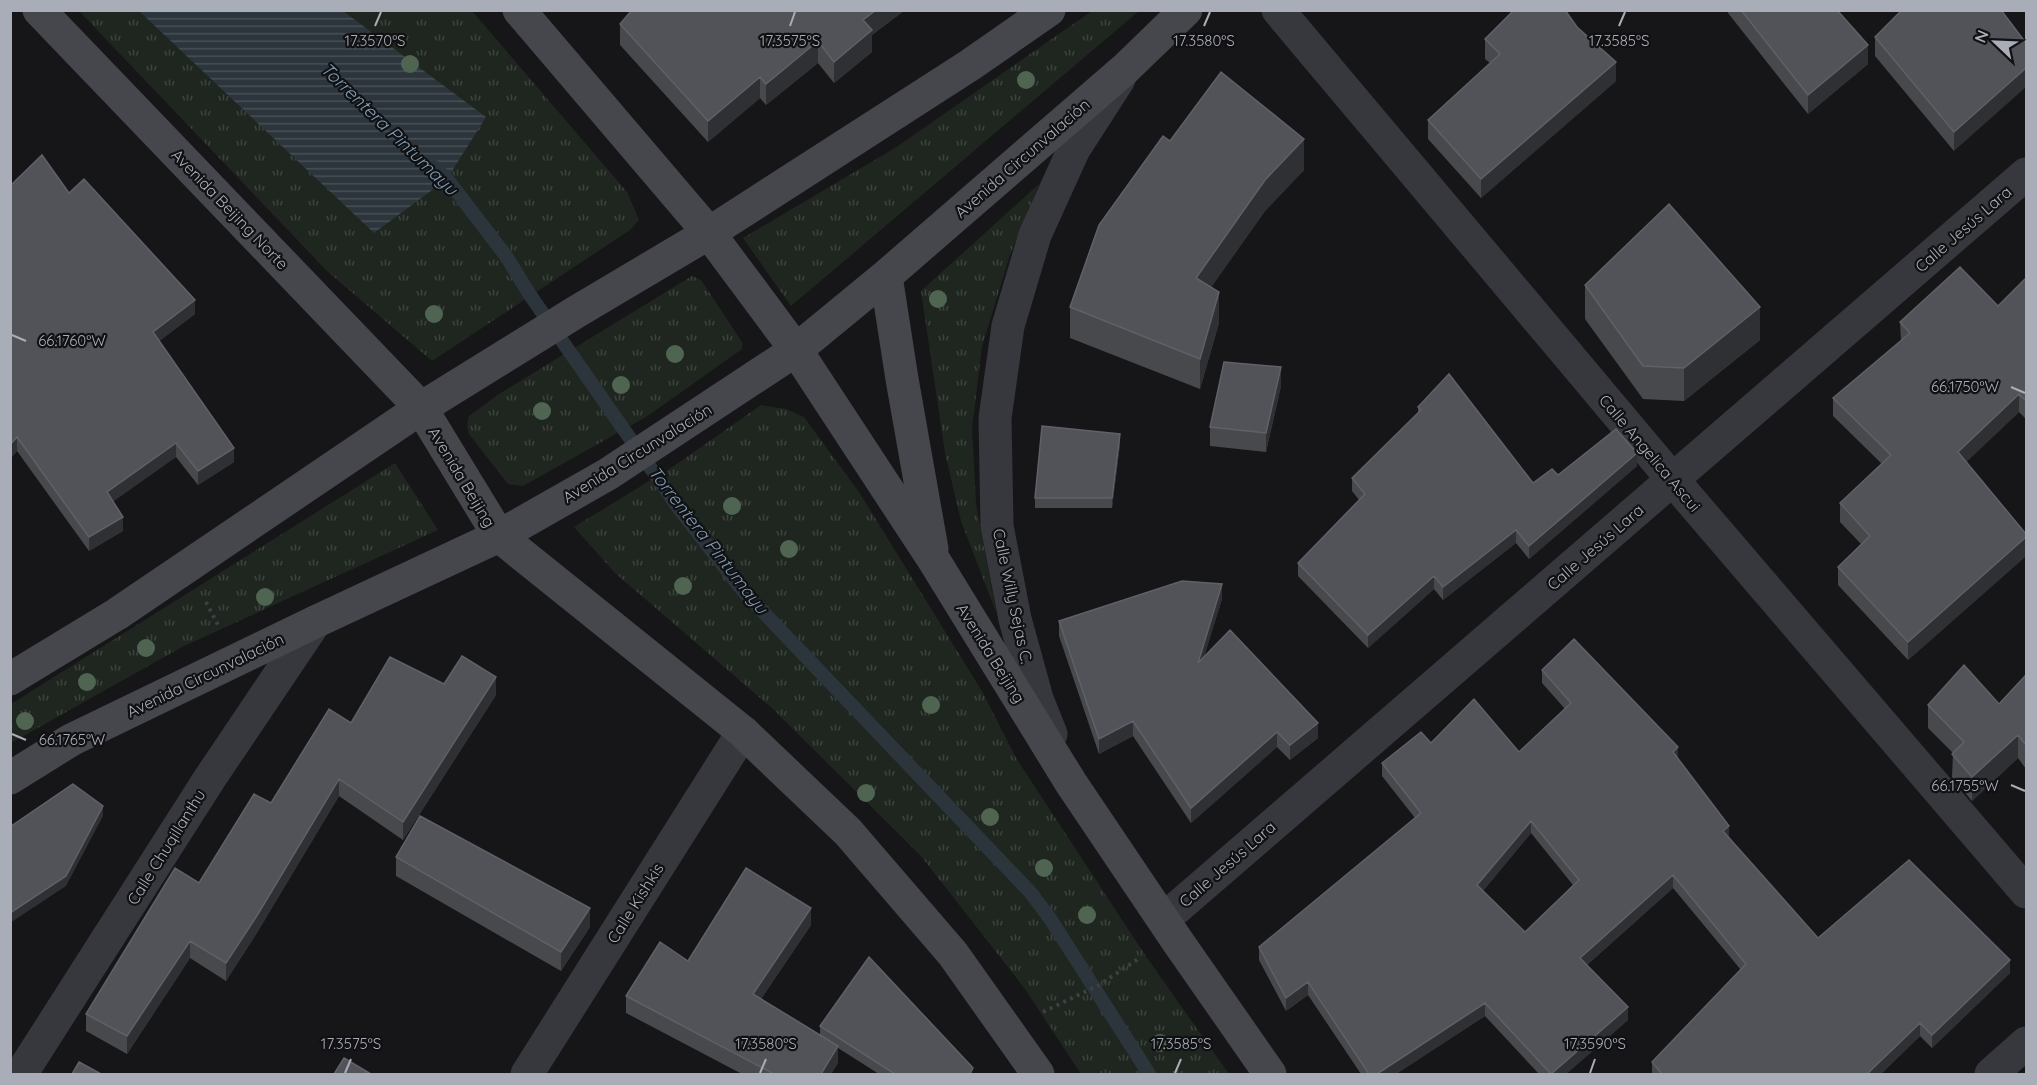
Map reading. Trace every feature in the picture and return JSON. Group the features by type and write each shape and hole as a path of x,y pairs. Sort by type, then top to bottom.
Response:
{"main road":[{"name":"Avenida Beijing Norte","path":"39,10 421,408"},
{"name":"Avenida Beijing","path":"519,10 709,233 795,350 934,562 1071,783 1270,1074"},
{"path":"10,679 117,614 421,408 709,233 970,65 1049,10"},
{"name":"Avenida Circunvalación","path":"10,778 71,740 499,536 608,474 795,350 886,276 1125,69 1186,10"},
{"path":"886,276 934,562"},
{"name":"Avenida Beijing","path":"421,408 499,536 743,732 848,832 953,954 1038,1074"}],"street":[{"name":"Calle Angelica Ascui","path":"1278,10 1673,480 2026,892"},
{"name":"Calle Willy Sejas C.","path":"1071,783 1037,699 1016,619 997,526 994,418 1008,326 1035,235 1074,149 1125,69"},
{"name":"Calle Jesús Lara","path":"1171,931 1673,480 2026,174"},
{"name":"Calle Chuqillanthu","path":"21,1074 210,778 315,622"},
{"name":"Calle Kishkis","path":"527,1074 743,732"},
{"path":"1991,1074 2026,1043"}],"path":[{"path":"186,568 237,660"},
{"path":"1065,1001 1099,985 1144,955 1171,931"}],"green space":[{"path":"79,11 472,11 627,192 639,220 630,230 432,361 327,271"},
{"path":"1092,11 1139,11 791,306 743,238 895,148"},
{"path":"1039,184 1010,255 982,346 972,429 976,504 996,612 961,521 945,453 921,291"},
{"path":"692,276 701,280 742,342 742,349 646,417 523,486 508,484 469,434 467,425 469,416 499,394"},
{"path":"761,405 786,409 804,417 859,492 983,693 1016,758 1145,955 1229,1074 1081,1074 1025,989 921,856 773,709 615,573 574,527 674,466"},
{"path":"395,463 438,530 182,647 11,743 11,704"}],"water":[{"path":"139,11 343,11 486,117 447,179 374,233"}],"building":[{"path":"632,10 876,10 863,20 872,30 834,62 818,41 766,84 760,77 708,121 620,24"},
{"path":"1514,10 1565,10 1577,27 1616,62 1481,179 1428,120 1500,54 1485,39"},
{"path":"1741,10 1837,10 1868,45 1808,95"},
{"path":"1902,10 2001,10 2026,43 2026,68 1954,132 1875,37"},
{"path":"1221,72 1304,139 1265,180 1196,278 1219,292 1200,359 1070,307 1099,225 1163,136 1170,141"},
{"path":"42,155 69,193 84,179 195,300 153,332 234,448 198,471 176,443 107,492 123,517 89,537 17,437 10,445 10,186"},
{"path":"1669,204 1760,307 1684,368 1643,366 1585,285"},
{"path":"1960,267 1998,306 2026,278 2026,401 2019,394 1958,452 2026,534 2026,537 1908,642 1838,567 1870,536 1840,503 1891,455 1833,398 1910,333 1900,322"},
{"path":"1224,362 1281,367 1266,433 1210,427"},
{"path":"1449,374 1533,483 1552,469 1558,475 1616,429 1637,453 1529,546 1516,530 1443,587 1434,576 1368,635 1298,563 1365,494 1352,478 1421,410 1418,407"},
{"path":"1042,426 1120,434 1112,498 1035,498"},
{"path":"1182,581 1222,584 1198,663 1230,630 1318,723 1290,745 1277,732 1191,808 1133,721 1099,739 1059,621"},
{"path":"1574,639 1678,747 1673,752 1729,826 1723,831 1818,938 1909,860 2010,960 1932,1035 1920,1023 1867,1074 1662,1074 1652,1062 1746,964 1673,875 1580,958 1628,1007 1551,1074 1485,1003 1377,1074 1369,1074 1308,982 1286,998 1259,947 1421,813 1382,763 1421,732 1431,743 1474,699 1519,752 1571,703 1542,670","holes":["1531,821 1579,880 1525,932 1477,885"]},
{"path":"462,656 496,677 403,822 339,779 226,963 190,941 127,1036 86,1014 175,868 199,883 254,794 271,803 329,709 351,723 390,657 444,684"},
{"path":"1964,665 1999,704 2026,675 2026,745 2018,735 1972,777 1952,754 1964,742 1928,705"},
{"path":"73,784 103,806 66,876 10,913 10,827"},
{"path":"420,816 590,908 561,952 396,857"},
{"path":"746,868 811,908 753,994 838,1046 821,1074 774,1074 626,996 660,942 688,961"},
{"path":"869,957 973,1068 970,1074 895,1074 820,1026"},
{"path":"344,1058 371,1074 334,1074"},
{"path":"79,1062 101,1074 72,1074"}],"waterway":[{"name":"Torrentera Pintumayu","path":"434,167 447,179 506,256 530,295 680,510 744,592 1031,893 1051,920 1149,1074"}]}
